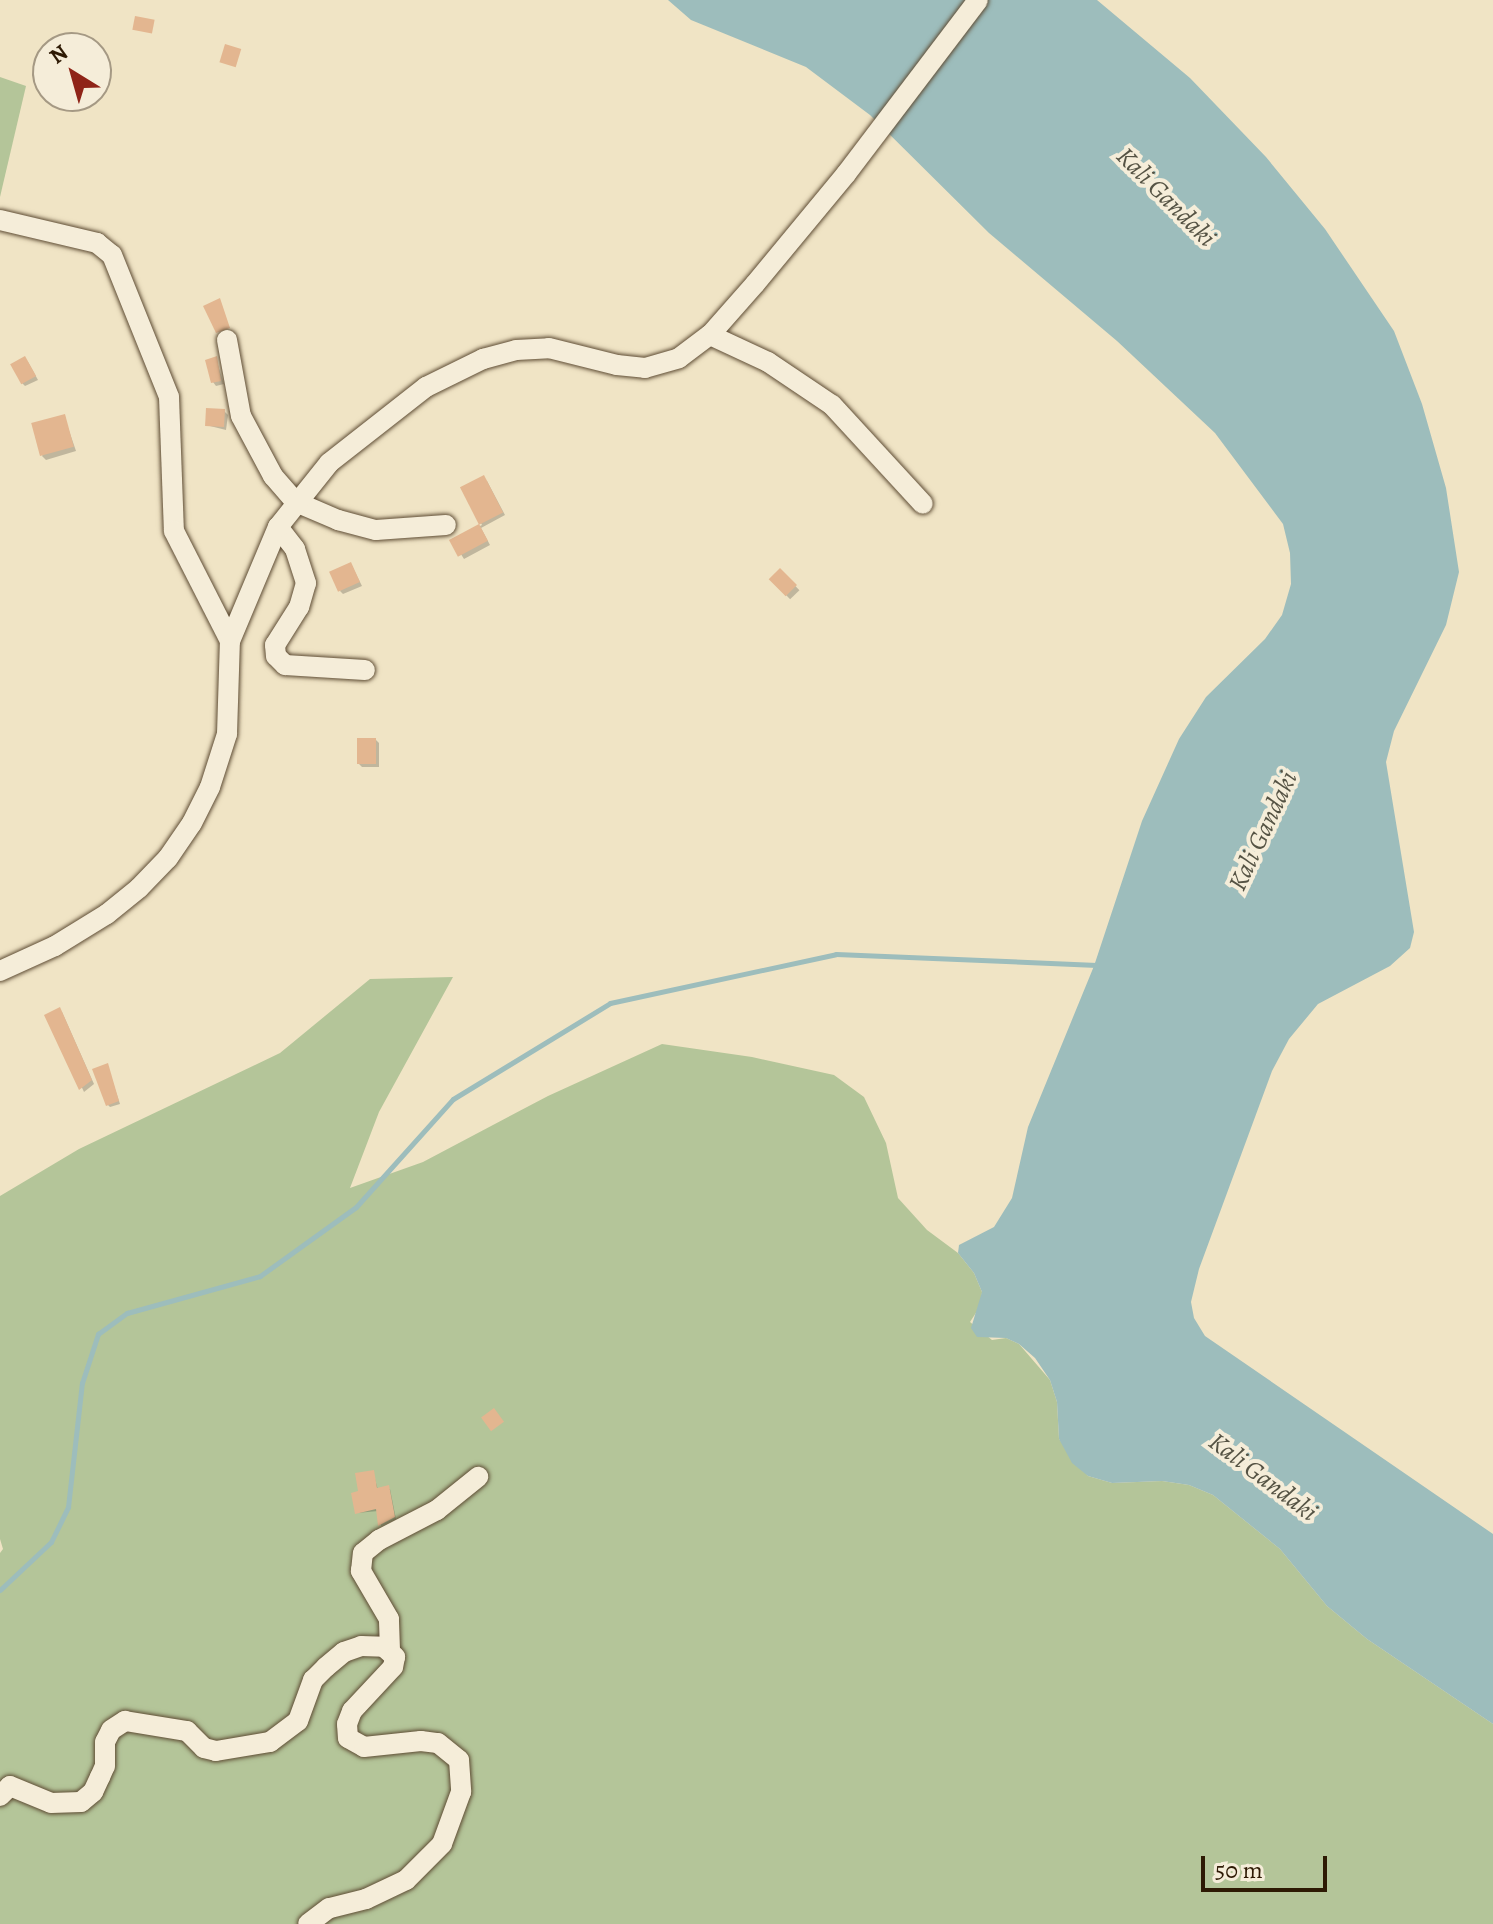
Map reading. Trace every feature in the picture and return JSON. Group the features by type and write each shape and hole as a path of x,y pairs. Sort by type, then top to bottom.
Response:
{"street":[{"path":"0,971 55,946 107,914 139,888 168,858 210,787 227,734 230,641 278,527 329,463 426,387 483,359 516,350 549,348 617,365 645,368 679,358 710,335 846,174 978,0"},
{"path":"0,220 97,243 112,255 169,397 174,531 230,641"},
{"path":"710,335 768,362 832,405 923,504"},
{"path":"227,340 241,416 273,476 296,502 338,520 376,530 446,525"},
{"path":"278,527 295,549 306,583 299,607 275,645 276,656 285,665 365,670"},
{"path":"390,1650 392,1634 389,1619 361,1571 363,1553 379,1540 437,1510 478,1477"},
{"path":"0,1796 10,1786 51,1803 81,1802 93,1792 105,1766 105,1742 111,1730 125,1721 187,1731 204,1748 216,1751 270,1742 298,1721 313,1680 344,1652 374,1645 390,1650 395,1657 393,1667 352,1711 347,1724 348,1738 364,1747 421,1741 438,1743 459,1760 461,1792 442,1844 406,1880 366,1899 329,1908 308,1924"}],"green space":[{"path":"0,77 26,86 0,197"},
{"path":"453,977 379,1112 350,1188 423,1162 548,1096 662,1044 752,1057 834,1075 864,1097 886,1143 898,1198 927,1230 958,1253 974,1273 982,1292 981,1305 970,1322 992,1340 1006,1338 1019,1344 1050,1380 1057,1402 1059,1439 1088,1476 1112,1483 1162,1481 1189,1485 1213,1495 1280,1549 1327,1606 1367,1639 1493,1724 1493,1924 0,1924 0,1553 3,1549 0,1539 0,1196 79,1149 280,1053 370,979"}],"water":[{"name":"Kali Gandaki","path":"668,0 1097,0 1190,78 1266,157 1325,229 1394,331 1422,404 1446,488 1459,572 1446,625 1394,731 1386,762 1414,932 1410,948 1390,966 1318,1004 1289,1039 1272,1071 1199,1269 1191,1302 1194,1318 1205,1336 1493,1534 1493,1724 1367,1639 1327,1606 1280,1549 1213,1495 1189,1485 1162,1481 1112,1483 1088,1476 1072,1463 1059,1439 1057,1402 1050,1380 1035,1358 1019,1344 1006,1338 977,1337 971,1328 982,1292 974,1273 958,1253 959,1245 994,1227 1012,1198 1028,1127 1094,966 1142,821 1179,739 1206,697 1265,639 1282,615 1291,584 1290,553 1283,524 1215,433 1117,341 989,233 870,115 806,67 691,20"}],"building":[{"path":"135,16 155,20 152,34 132,30"},
{"path":"225,44 241,49 236,67 219,62"},
{"path":"220,298 230,328 216,333 203,306"},
{"path":"25,356 36,376 21,384 10,364"},
{"path":"217,356 221,381 211,383 205,360"},
{"path":"206,408 225,409 224,427 205,426"},
{"path":"65,414 74,447 40,456 31,423"},
{"path":"484,475 503,512 479,525 460,487"},
{"path":"479,524 488,541 458,557 449,540"},
{"path":"351,562 360,582 338,592 329,572"},
{"path":"780,568 797,585 786,596 769,579"},
{"path":"357,738 376,738 376,764 357,764"},
{"path":"60,1007 92,1080 79,1090 44,1015"},
{"path":"108,1063 119,1101 106,1106 92,1069"},
{"path":"494,1408 504,1422 491,1431 481,1417"},
{"path":"374,1470 377,1488 389,1485 395,1517 378,1526 376,1509 355,1514 351,1493 358,1491 355,1473"}],"waterway":[{"path":"0,1590 51,1542 68,1507 82,1383 98,1334 127,1313 260,1276 356,1207 453,1099 610,1003 836,954 1097,965"}]}
